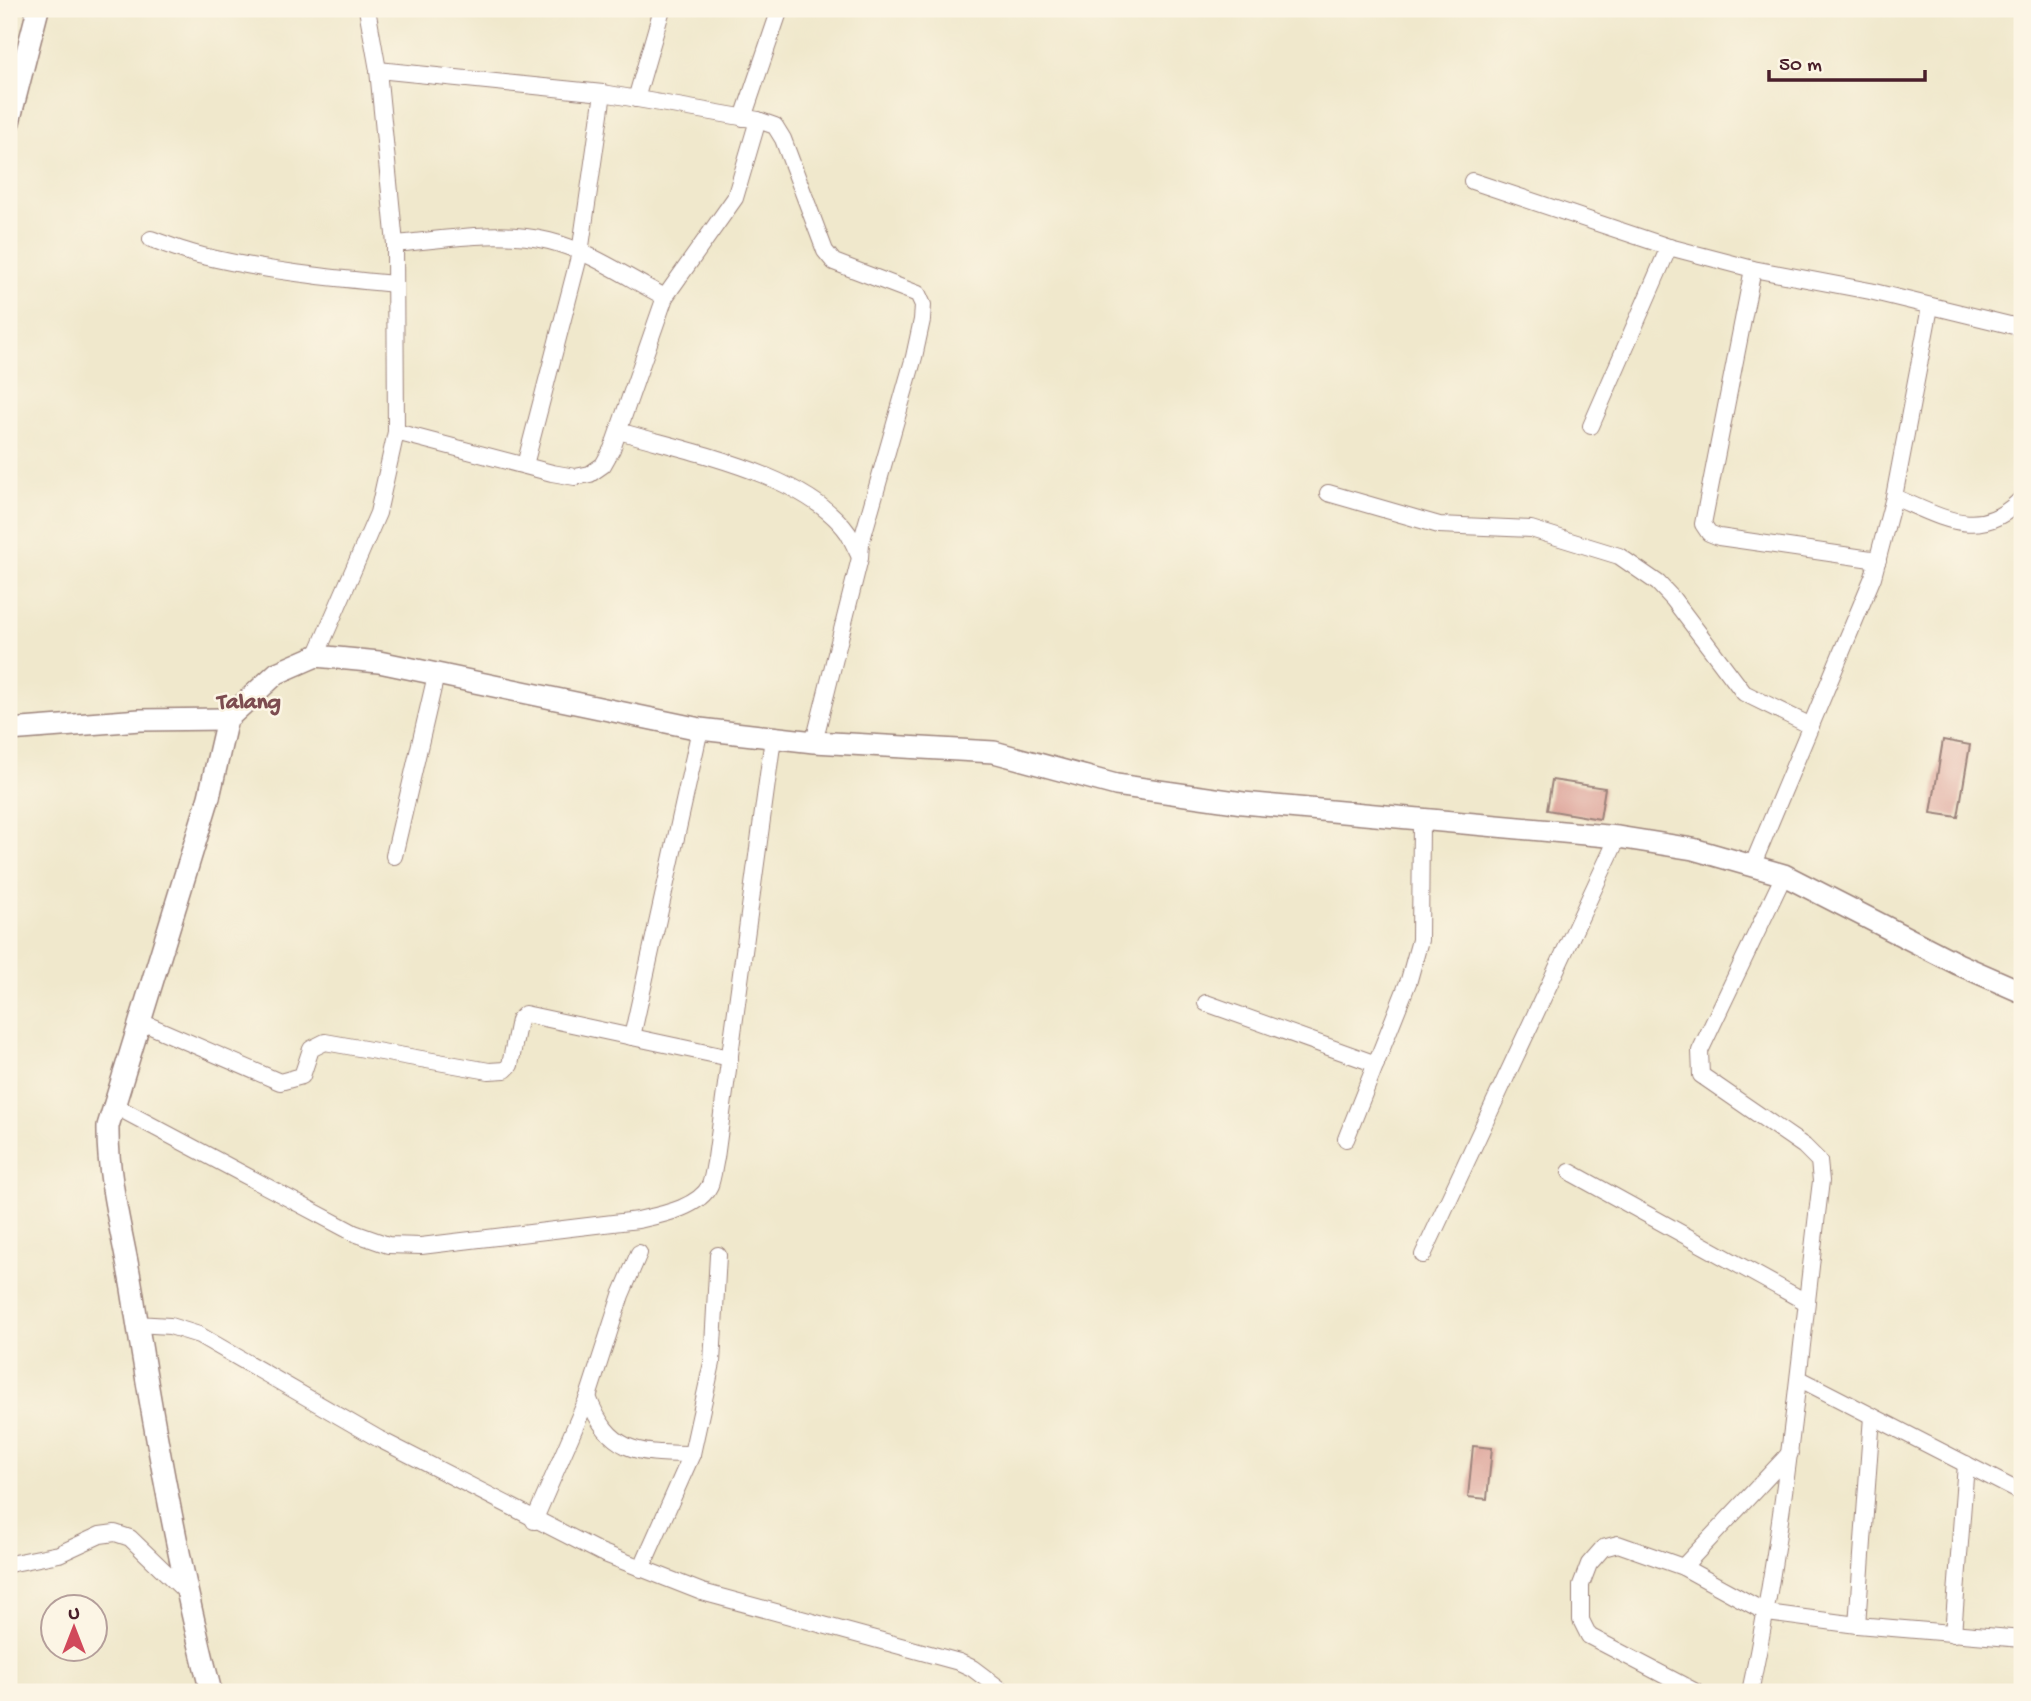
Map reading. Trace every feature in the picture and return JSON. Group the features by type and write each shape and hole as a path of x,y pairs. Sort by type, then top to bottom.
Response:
{"street":[{"path":"9,122 38,9"},
{"path":"316,656 378,513 396,432 395,244 378,70 366,9"},
{"path":"636,99 662,9"},
{"path":"396,432 575,477 590,474 603,465 619,432 665,298 735,198 750,119 780,9"},
{"path":"378,70 603,93 750,119 775,127 783,139 825,251 834,262 910,288 918,294 923,305 914,358 861,542 860,558 814,742"},
{"path":"525,465 580,253 603,93"},
{"path":"1472,181 1669,247 1753,269 1870,291 2022,328"},
{"path":"395,244 488,235 520,235 552,242 580,253 665,298"},
{"path":"151,239 200,256 317,277 395,284"},
{"path":"1591,426 1669,247"},
{"path":"1753,269 1703,524 1709,533 1719,537 1878,560"},
{"path":"1753,864 1867,598 1894,497 1930,307"},
{"path":"619,432 743,467 797,493 847,531 860,558"},
{"path":"1328,493 1439,525 1531,530 1619,556 1658,583 1673,599 1744,693 1811,726"},
{"path":"1894,497 1957,522 1972,525 2007,514 2022,498"},
{"path":"211,1692 186,1592 136,1324 109,1168 108,1126 212,783 227,719 277,673 316,656 379,662 700,729 814,742 994,751 1116,785 1242,803 1618,837 1693,849 1784,874 1958,964 2022,992"},
{"path":"394,856 436,675"},
{"path":"9,730 140,720 227,719"},
{"path":"632,1037 700,729"},
{"path":"113,1105 354,1233 388,1245 421,1246 638,1220 666,1213 696,1200 709,1187 716,1158 773,738"},
{"path":"1346,1139 1409,980 1420,940 1421,821"},
{"path":"1423,1255 1618,837"},
{"path":"1750,1692 1767,1613 1790,1453 1821,1181 1819,1161 1804,1146 1701,1075 1698,1063 1700,1051 1784,874"},
{"path":"1206,1003 1376,1064"},
{"path":"139,1021 280,1082 302,1076 311,1049 325,1042 489,1071 505,1070 510,1065 519,1020 525,1014 730,1058"},
{"path":"1570,1172 1806,1302"},
{"path":"534,1521 588,1397 621,1295 639,1252"},
{"path":"641,1569 692,1454 712,1363 718,1255"},
{"path":"136,1324 170,1326 199,1335 379,1439 534,1521 641,1569 702,1592 787,1617 959,1662 972,1668 1004,1692"},
{"path":"1800,1379 2022,1493"},
{"path":"588,1397 606,1432 624,1446 651,1453 692,1454"},
{"path":"1857,1625 1872,1416"},
{"path":"1683,1567 1790,1453"},
{"path":"1953,1634 1966,1464"},
{"path":"9,1564 59,1554 100,1535 115,1533 130,1538 186,1592"},
{"path":"1696,1692 1589,1636 1581,1620 1581,1585 1589,1564 1603,1548 1618,1544 1683,1567 1767,1613 1857,1625 2022,1639"}],"building":[{"path":"1943,740 1970,745 1958,817 1931,813"},
{"path":"1552,780 1605,788 1600,819 1547,810"},
{"path":"1473,1446 1492,1448 1487,1499 1468,1497"}],"district":[{"name":"Talang","path":"249,700"}]}
